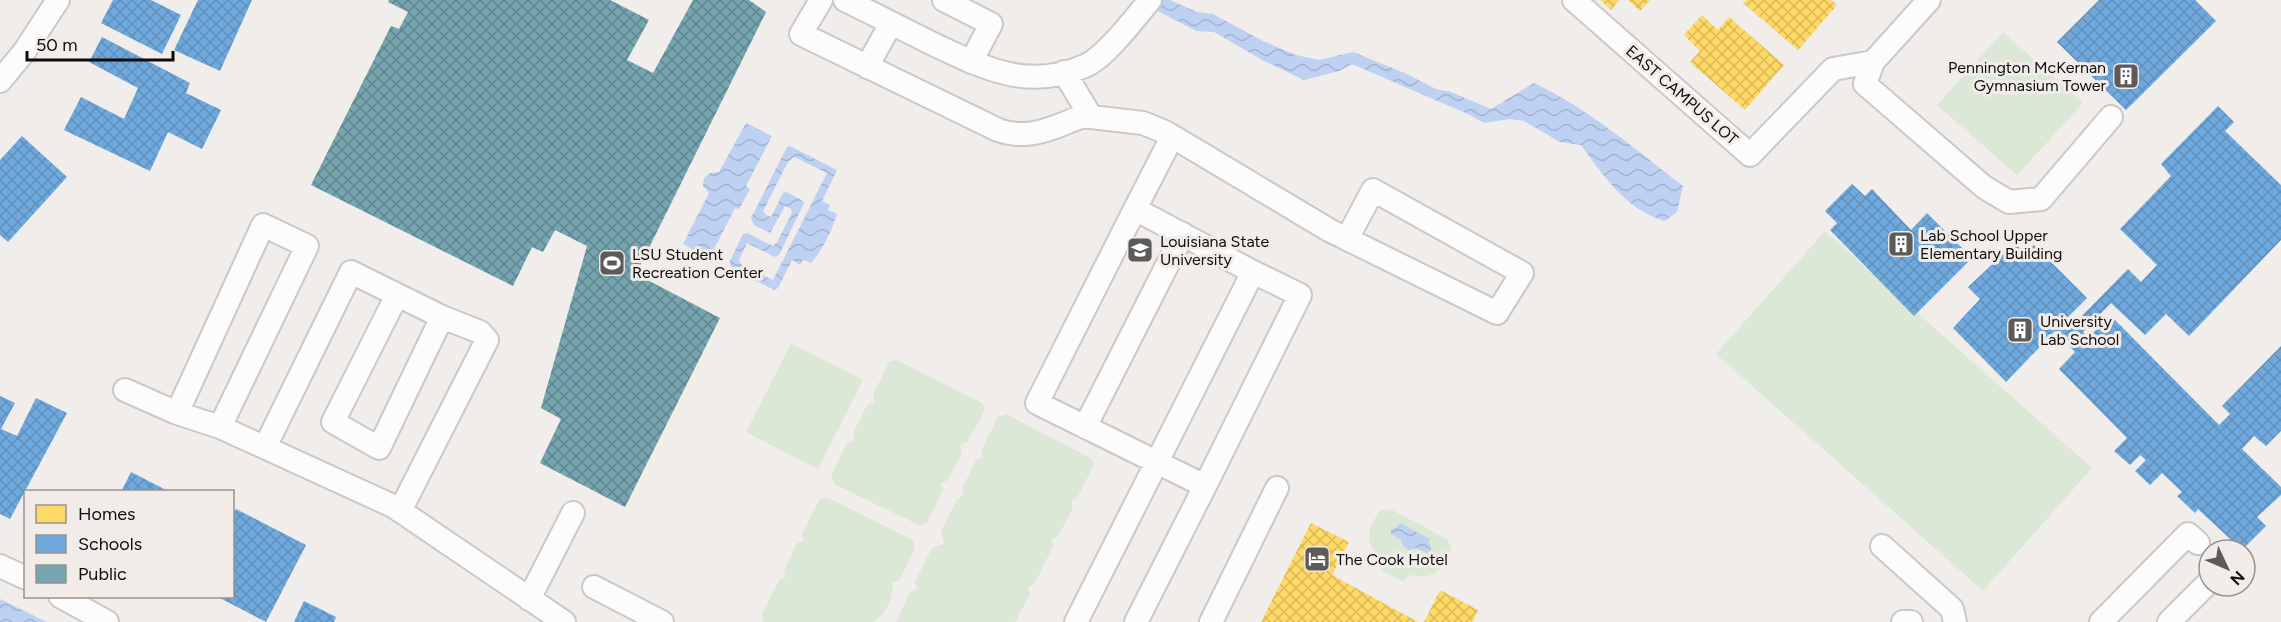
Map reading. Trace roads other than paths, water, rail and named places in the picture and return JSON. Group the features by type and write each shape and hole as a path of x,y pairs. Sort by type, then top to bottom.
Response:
{"street":[{"path":"0,81 24,52 58,0"},
{"path":"821,0 801,34 1012,135 1038,134 1081,116 1143,123 1173,137 1347,239 1497,314 1522,273 1373,190 1347,239"},
{"path":"845,0 982,68 1012,76 1032,77 1064,72 1087,65 1118,38 1150,0"},
{"path":"944,0 991,24 971,62"},
{"name":"EAST CAMPUS LOT","path":"1574,0 1750,155 1833,69 1873,62"},
{"path":"1929,0 1873,62 1865,84 1984,187 2008,202 2041,199 2111,117"},
{"path":"867,67 891,23"},
{"path":"1064,72 1091,117"},
{"path":"1173,137 1037,403 1205,486"},
{"path":"1135,209 1300,296 1136,622"},
{"path":"177,413 263,225 307,246 220,428"},
{"path":"1085,427 1183,234"},
{"path":"265,447 351,272 442,317 480,332 487,340 400,511"},
{"path":"1077,622 1253,272"},
{"path":"397,295 333,422 379,448 442,317"},
{"path":"125,390 265,447 400,511 564,622"},
{"path":"1210,622 1277,488"},
{"path":"529,599 573,513"},
{"path":"2101,622 2188,534 2197,542"},
{"path":"1882,546 1952,609 1955,622"},
{"path":"0,566 24,577"},
{"path":"594,587 662,622"},
{"path":"2169,622 2197,594"},
{"path":"62,598 107,622"},
{"path":"1903,622 1911,622"}],"water":[{"path":"1137,0 1170,0 1197,12 1213,14 1263,41 1296,55 1319,60 1353,52 1407,74 1436,89 1451,92 1491,109 1534,83 1593,117 1683,186 1677,212 1665,221 1639,209 1617,190 1581,145 1560,142 1524,121 1510,119 1484,123 1352,64 1339,71 1304,80 1262,60 1214,32 1196,31"},
{"path":"746,123 772,136 746,186 750,189 739,209 735,208 714,249 718,251 713,260 683,244 709,193 703,186 704,178 710,173 719,172"},
{"path":"790,146 837,170 822,201 830,205 828,210 837,214 826,240 811,263 803,260 800,265 792,260 778,288 774,290 733,269 729,263 743,234 747,233 773,246 792,213 791,209 785,206 770,233 754,225 751,218 787,147","holes":["794,157 827,173 773,280 742,265 739,260 747,243 775,257 779,255 804,203 786,192 783,193 771,217 763,211 788,162"]},
{"path":"1400,523 1430,539 1428,543 1431,550 1427,553 1415,548 1409,550 1403,546 1401,540 1391,534 1391,530"},
{"path":"0,599 47,622 0,622"}],"place":[{"name":"Pennington McKernan Gymnasium Tower","path":"2126,76"},
{"name":"Lab School Upper Elementary Building","path":"1901,244"},
{"name":"Louisiana State University","path":"1140,250"},
{"name":"LSU Student Recreation Center","path":"612,263"},
{"name":"University Lab School","path":"2020,330"},
{"name":"The Cook Hotel","path":"1317,559"}]}
